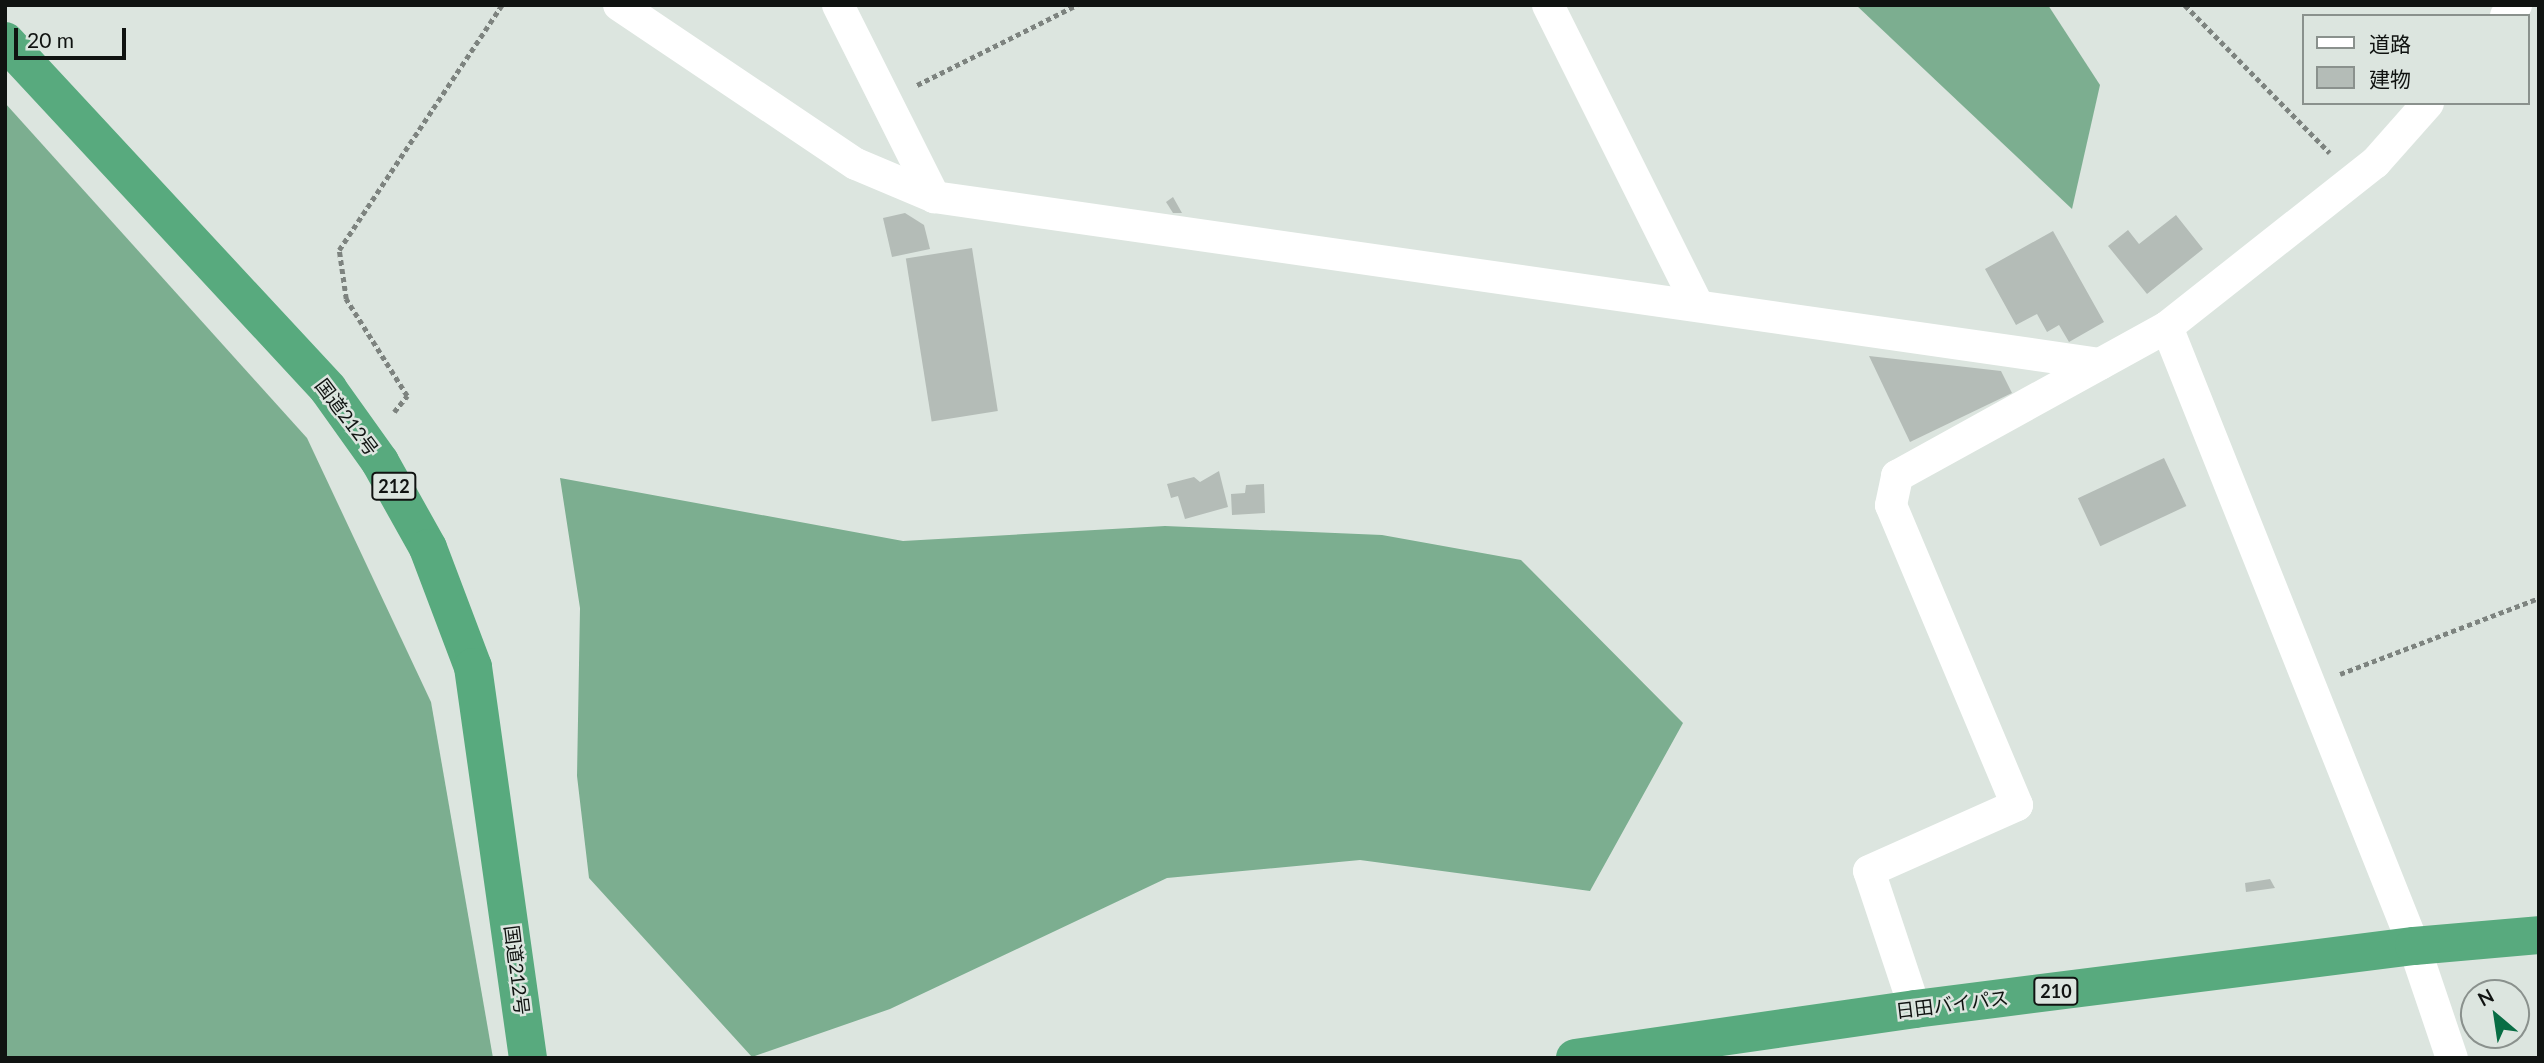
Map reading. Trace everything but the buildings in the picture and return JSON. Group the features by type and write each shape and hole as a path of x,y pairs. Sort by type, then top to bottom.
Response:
{"highway":[{"name":"国道212号","path":"5,41 328,389 380,462 428,548 473,667 528,1058"},
{"name":"日田バイパス","path":"1575,1058 1915,1009 2414,946 2539,935"}],"street":[{"path":"619,5 856,164 934,197 2100,364"},
{"path":"838,5 934,197"},
{"path":"1548,5 1698,306"},
{"path":"1915,1009 1869,871 2017,805 1891,505 1897,476 2167,327 2355,179 2426,105"},
{"path":"2167,327 2414,946 2452,1058"}],"path":[{"path":"394,412 407,396 346,299 339,250 502,5"},
{"path":"885,101 1077,5"},
{"path":"2185,5 2355,179"},
{"path":"2310,685 2539,598"}],"green space":[{"path":"1856,5 2048,5 2100,85 2072,209"},
{"path":"5,103 307,438 431,702 493,1058 5,1058"},
{"path":"560,478 903,541 1165,526 1382,535 1521,560 1683,723 1590,891 1360,860 1167,878 890,1009 752,1057 589,878 577,776 580,608"}]}
